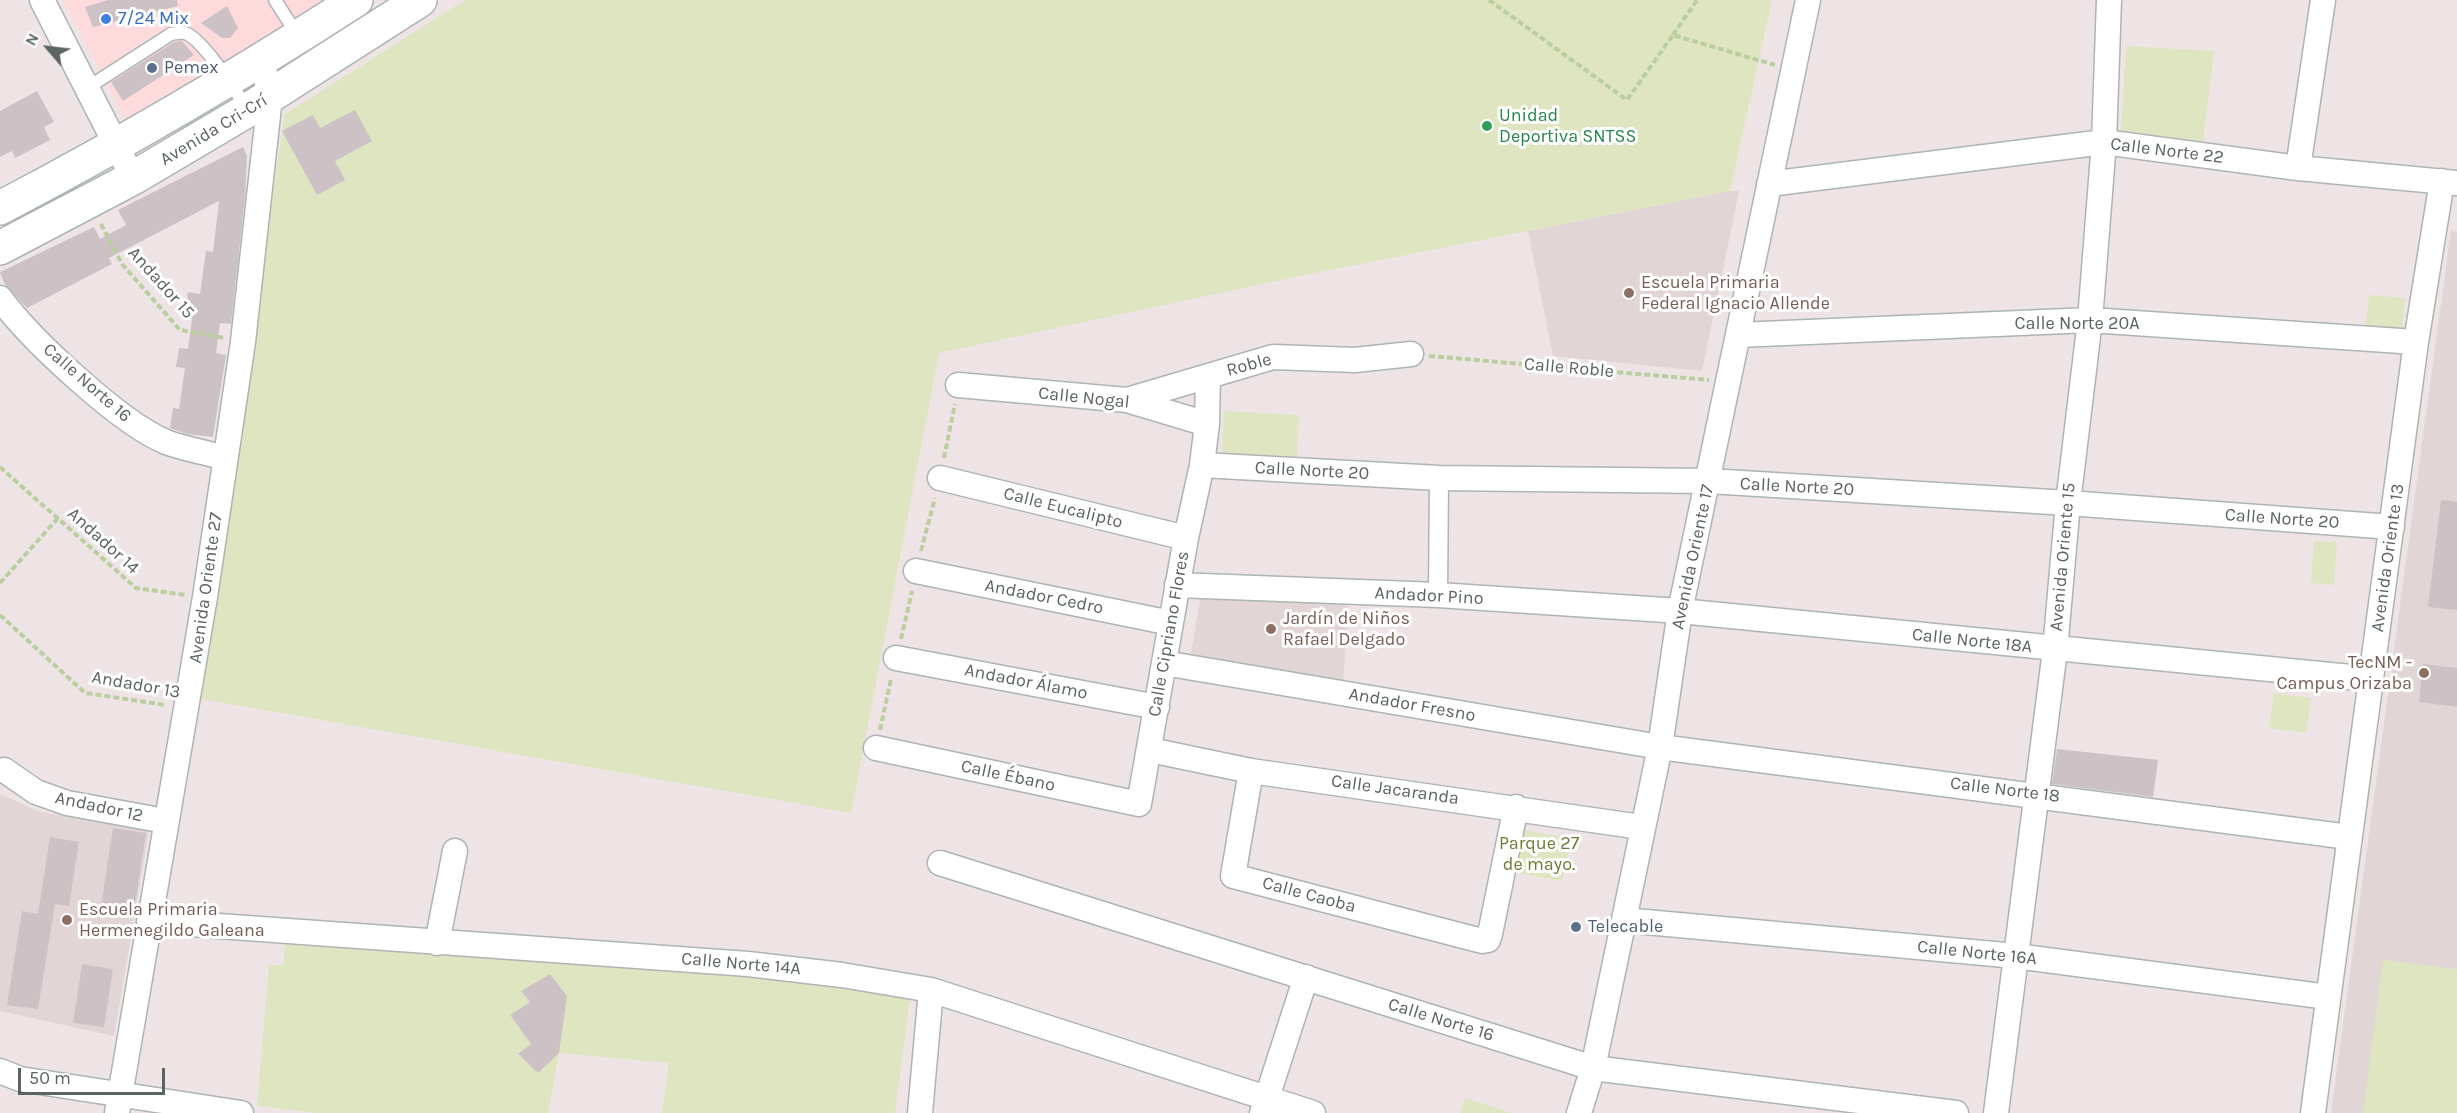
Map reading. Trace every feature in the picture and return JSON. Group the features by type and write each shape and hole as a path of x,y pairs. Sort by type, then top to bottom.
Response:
{"main road":[{"name":"Avenida Cri-Crí","path":"0,208 116,147 230,80 356,0"},
{"name":"Avenida Cri-Crí","path":"0,248 133,178 259,104 420,0"}],"street":[{"name":"Avenida Oriente 17","path":"1579,1113 1593,1068 1641,827 1660,747 1680,611 1808,0"},
{"name":"Avenida Oriente 15","path":"1996,1113 2055,650 2068,503 2090,320 2104,142 2109,0"},
{"path":"2298,168 2323,0"},
{"path":"49,2 87,88 133,178"},
{"name":"Avenida Oriente 27","path":"118,1104 165,821 188,708 243,342 262,60"},
{"name":"Calle Norte 22","path":"1769,184 2104,142 2298,168 2450,182"},
{"name":"Avenida Oriente 13","path":"2313,1113 2416,342 2450,182"},
{"name":"Calle Norte 16","path":"0,298 18,322 129,421 165,441 224,458"},
{"name":"Calle Norte 20A","path":"1738,334 2090,320 2416,342"},
{"name":"Roble","path":"1127,400 1273,357 1354,360 1411,354"},
{"name":"Calle Cipriano Flores","path":"1139,804 1177,585 1202,465 1207,424 1208,377"},
{"name":"Calle Nogal","path":"958,386 1127,400 1207,424"},
{"name":"Calle Norte 20","path":"1202,465 1439,478 1709,481 2068,503 2392,527"},
{"name":"Calle Eucalipto","path":"940,478 1186,538"},
{"path":"1438,595 1439,478"},
{"name":"Andador Cedro","path":"916,571 1171,622"},
{"name":"Andador Pino","path":"1177,585 1438,595 1680,611"},
{"name":"Calle Norte 18A","path":"1680,611 2371,680"},
{"name":"Andador Álamo","path":"896,658 1157,707"},
{"name":"Andador Fresno","path":"1164,663 1660,747"},
{"name":"Calle Norte 18","path":"1660,747 2035,794 2349,837"},
{"name":"Calle Ébano","path":"876,748 1139,804"},
{"name":"Calle Jacaranda","path":"1150,750 1251,771 1516,807 1641,827"},
{"name":"Andador 12","path":"4,770 36,792 67,803 165,821"},
{"name":"Calle Caoba","path":"1251,771 1233,876 1482,941 1488,940 1516,807"},
{"path":"437,943 455,851"},
{"name":"Calle Norte 16","path":"940,863 1593,1068 1956,1113"},
{"name":"Calle Norte 16A","path":"1624,920 2016,956 2328,997"},
{"name":"Calle Norte 14A","path":"149,921 780,967 931,990 1265,1106 1313,1113"},
{"path":"1265,1106 1306,977"},
{"path":"920,1113 931,990"},
{"path":"0,1071 20,1079 118,1104 241,1113"}],"lane":[{"path":"275,0 299,37"},
{"path":"87,88 171,34 182,32 193,37 230,80 259,104"}],"path":[{"path":"1489,0 1627,100 1697,0"},
{"path":"1673,35 1793,69"},
{"name":"Andador 15","path":"89,202 122,264 180,330 243,342"},
{"name":"Calle Roble","path":"1411,354 1727,382"},
{"name":"Andador 14","path":"0,467 136,588 205,597"},
{"path":"0,583 58,518"},
{"name":"Andador 13","path":"0,615 85,693 188,708"}],"shaded area":[{"path":"63,0 329,0 129,126"},
{"name":"Escuela Primaria Federal Ignacio Allende","path":"1739,191 1702,371 1553,356 1528,231"},
{"name":"TecNM - Campus Orizaba","path":"2451,231 2457,232 2457,1113 2331,1113"},
{"name":"Jardín de Niños Rafael Delgado","path":"1201,594 1349,599 1343,684 1190,660"},
{"name":"Escuela Primaria Hermenegildo Galeana","path":"0,794 40,812 149,830 114,1036 0,1011"}],"green space":[{"path":"465,0 1772,0 1730,191 1310,274 939,353 851,813 196,698 285,114"},
{"path":"2126,46 2214,51 2203,141 2121,131"},
{"path":"2369,295 2405,298 2402,329 2366,325"},
{"path":"1224,411 1299,415 1297,457 1222,453"},
{"path":"2314,541 2337,542 2334,585 2311,583"},
{"path":"2274,693 2311,698 2306,733 2269,728"},
{"name":"Parque 27 de mayo.","path":"1522,830 1572,838 1562,881 1512,872"},
{"path":"285,944 815,981 910,998 895,1113 662,1113 669,1063 559,1053 548,1113 317,1113 257,1106 269,965 284,965","holes":["530,1002 559,1052 538,1072 519,1055 531,1044 510,1015"]},
{"path":"2383,960 2457,969 2457,1113 2363,1113"},
{"path":"1465,1098 1512,1113 1460,1113"}],"building":[{"path":"108,0 177,0 178,6 93,27 85,7"},
{"path":"227,6 238,28 230,38 222,38 201,23"},
{"name":"Pemex","path":"182,41 194,55 123,101 111,82 174,42"},
{"path":"37,91 54,122 44,127 50,140 15,158 12,151 0,157 0,111"},
{"path":"355,110 372,141 335,161 345,180 317,195 282,131 313,115 320,128"},
{"path":"243,147 247,156 245,197 231,324 220,323 216,353 226,355 213,437 187,434 170,428 173,408 179,409 185,368 176,367 179,348 188,349 192,319 185,319 188,292 200,294 206,251 213,252 219,201 109,258 112,264 27,308 5,285 0,272 94,227 100,239 126,225 118,210"},
{"path":"2441,500 2457,502 2457,610 2428,607"},
{"path":"2423,664 2457,668 2457,707 2419,702"},
{"path":"2057,749 2158,760 2153,797 2052,784"},
{"path":"113,828 146,833 134,912 101,907"},
{"path":"50,837 79,842 69,906 55,904 38,1009 7,1005 22,911 38,914"},
{"path":"82,964 113,969 104,1027 73,1023"},
{"path":"550,974 567,996 559,1053 538,1073 518,1054 531,1044 510,1015 530,1002 521,991"}],"place":[{"name":"7/24 Mix","path":"106,19"},
{"name":"Pemex","path":"152,68"},
{"name":"Unidad Deportiva SNTSS","path":"1487,126"},
{"name":"Escuela Primaria Federal Ignacio Allende","path":"1629,293"},
{"name":"Jardín de Niños Rafael Delgado","path":"1271,629"},
{"name":"TecNM - Campus Orizaba","path":"2424,673"},
{"name":"Escuela Primaria Hermenegildo Galeana","path":"67,920"},
{"name":"Telecable","path":"1576,927"}]}
